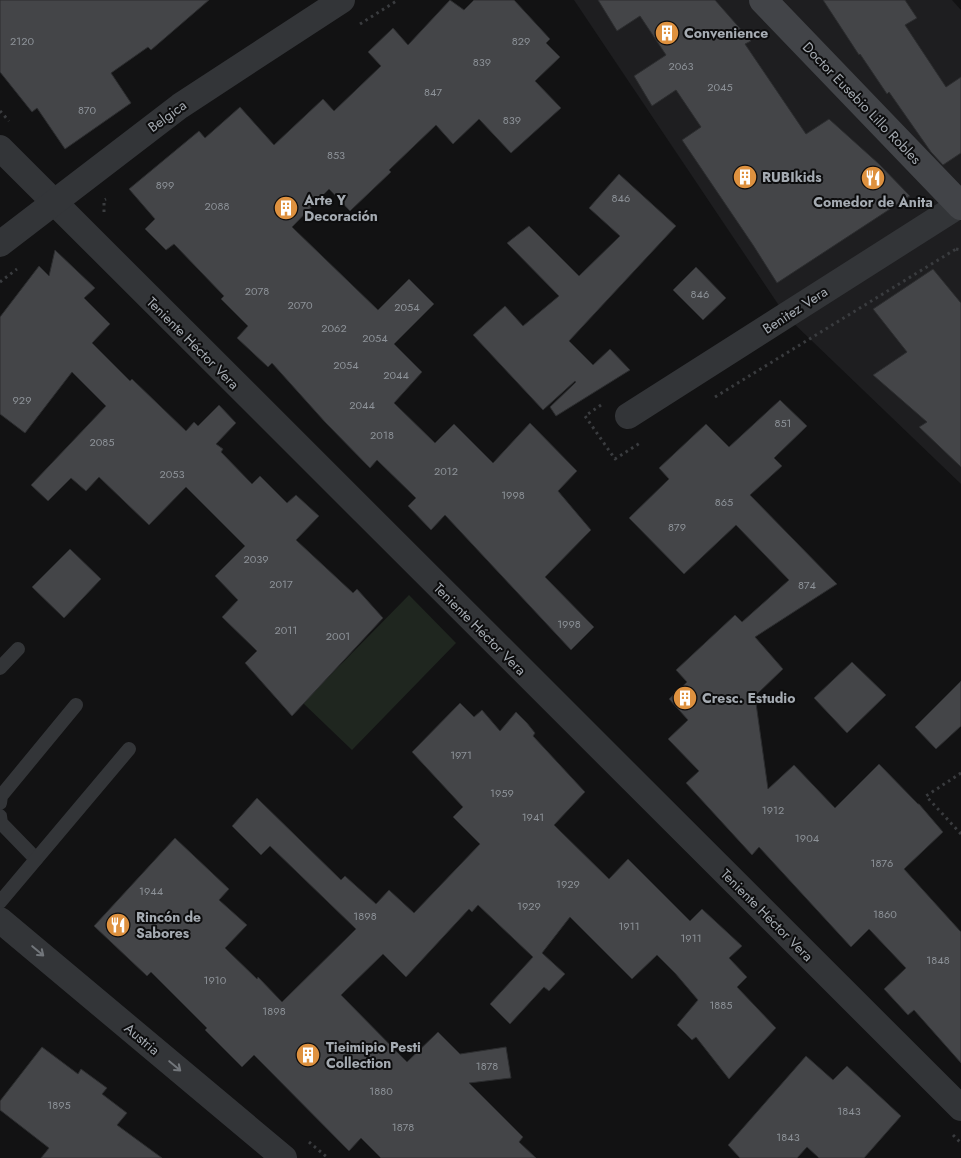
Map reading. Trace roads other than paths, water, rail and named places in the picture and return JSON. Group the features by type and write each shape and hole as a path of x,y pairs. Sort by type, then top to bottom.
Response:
{"main road":[{"name":"Doctor Eusebio Lillo Robles","path":"763,0 961,205"}],"street":[{"name":"Belgica","path":"0,244 180,106 342,0"},
{"name":"Teniente Héctor Vera","path":"0,148 961,1108"},
{"name":"Benitez Vera","path":"628,416 961,205"},
{"name":"Austria","path":"0,920 284,1158"}],"lane":[{"path":"0,668 18,649"},
{"path":"0,803 1,796 76,705"},
{"path":"0,902 129,749"},
{"path":"0,816 1,823 36,859"}],"place":[{"name":"Convenience","path":"667,33"},
{"name":"RUBIkids","path":"745,177"},
{"name":"Comedor de Anita","path":"873,178"},
{"name":"Arte Y Decoración","path":"286,208"},
{"name":"Cresc. Estudio","path":"685,698"},
{"name":"Rincón de Sabores","path":"118,925"},
{"name":"Tieimipio Pesti Collection","path":"308,1055"}]}
